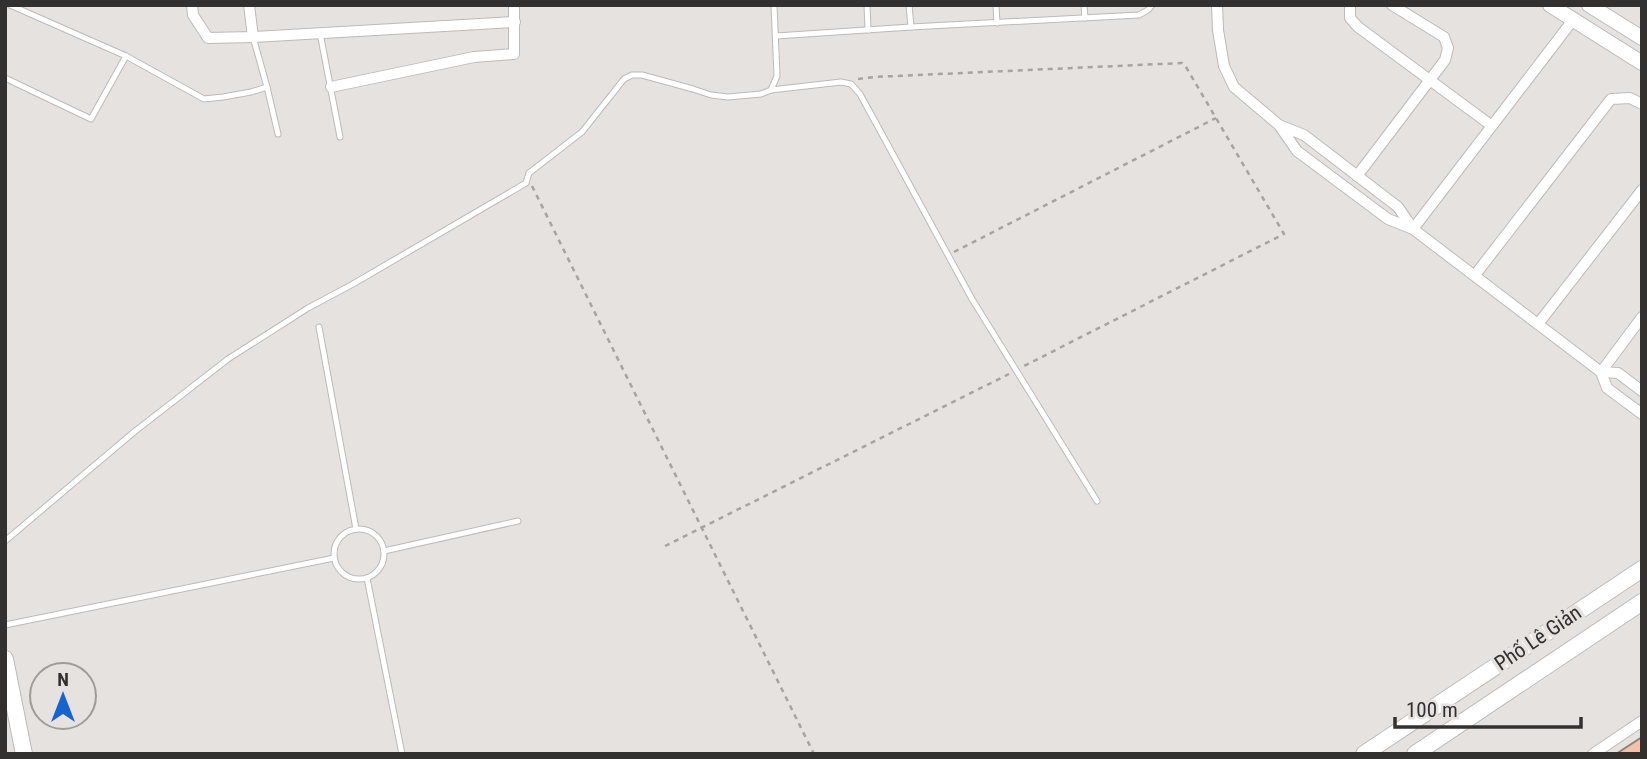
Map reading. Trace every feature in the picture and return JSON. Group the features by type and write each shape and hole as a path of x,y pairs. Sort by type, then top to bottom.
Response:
{"main road":[{"name":"Phố Lê Giản","path":"1365,754 1642,569"},
{"name":"Phố Lê Giản","path":"1415,754 1642,602"},
{"path":"5,659 24,754"}],"street":[{"path":"192,5 193,15 208,38 515,22"},
{"path":"248,5 253,37"},
{"path":"331,87 474,57 514,54 514,5"},
{"path":"1217,5 1224,66 1234,87 1279,125 1297,151 1388,219 1413,229 1475,275 1601,372 1607,388 1642,414"},
{"path":"1350,5 1350,18 1358,27 1492,126"},
{"path":"1357,176 1445,60 1448,48 1444,37 1392,5"},
{"path":"1550,5 1642,63"},
{"path":"1589,5 1642,38"},
{"path":"1413,229 1573,20"},
{"path":"1475,275 1611,99 1630,98 1642,104"},
{"path":"1279,125 1304,135 1398,207 1413,229"},
{"path":"1538,324 1642,190"},
{"path":"1601,372 1642,317"},
{"path":"1601,372 1618,373 1642,391"},
{"path":"1593,754 1642,721"}],"lane":[{"path":"10,5 126,55 204,99 267,87"},
{"path":"771,90 777,76 774,5"},
{"path":"867,5 868,30"},
{"path":"909,5 911,27"},
{"path":"996,5 997,23"},
{"path":"1084,5 1086,18"},
{"path":"776,36 1139,15 1152,5"},
{"path":"320,33 340,137"},
{"path":"253,37 278,134"},
{"path":"5,78 90,119 126,55"},
{"path":"5,541 134,432 228,359 308,307 353,284 526,183 529,173 582,132 624,79 632,75 642,75 711,95 728,97 841,82 850,84 860,94 972,299 1097,501"},
{"path":"319,327 356,529"},
{"path":"384,551 518,521"},
{"path":"356,529 364,529 378,537 384,551 381,568 367,578 350,578 337,566 334,558 334,550 342,536 356,529"},
{"path":"5,625 334,558"},
{"path":"367,578 402,754"}],"path":[{"path":"665,546 1284,234 1182,63 874,77 841,82"},
{"path":"948,255 1216,118"},
{"path":"529,173 531,184 814,754"}],"building":[{"path":"1642,737 1642,754 1616,754"}]}
